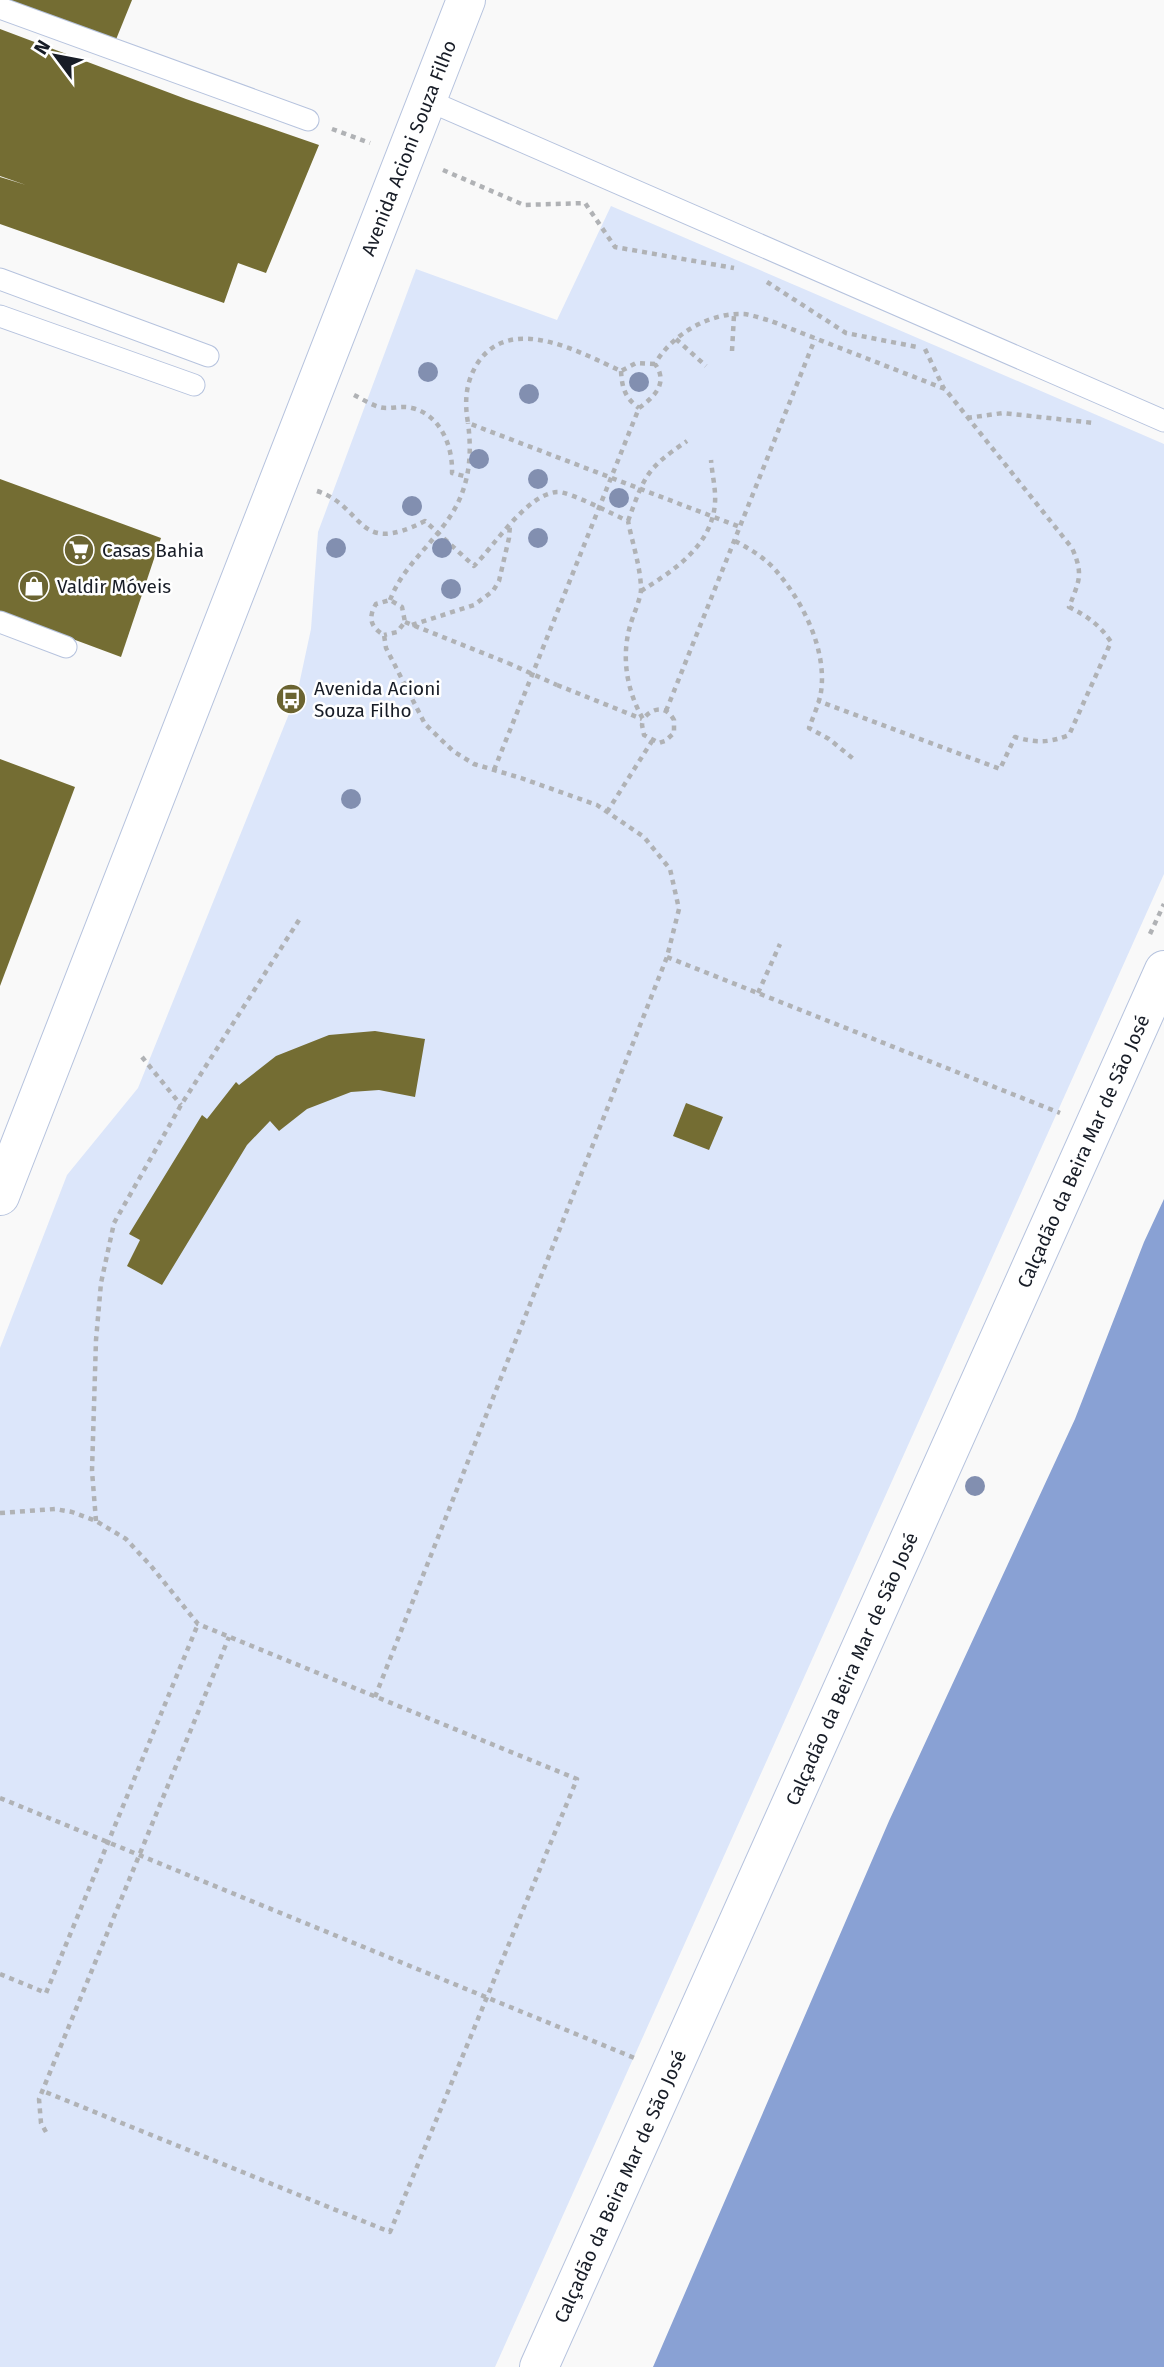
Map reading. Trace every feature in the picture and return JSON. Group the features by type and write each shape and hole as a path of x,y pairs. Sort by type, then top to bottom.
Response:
{"street":[{"name":"Avenida Acioni Souza Filho","path":"0,1196 466,0"},
{"name":"Calçadão da Beira Mar de São José","path":"539,2367 1164,970"}],"lane":[{"path":"0,8 308,120"},
{"path":"427,100 1164,421"},
{"path":"0,279 208,356"},
{"path":"0,316 194,385"},
{"path":"0,622 66,647"}],"path":[{"path":"308,120 405,156"},
{"path":"443,170 524,205 585,203 615,247 734,268"},
{"path":"759,277 846,333 925,349 945,389 966,418 1072,548 1080,567 1079,581 1069,607 1103,629 1111,642 1069,735 1051,743 1031,742 1015,737 1000,769 818,701"},
{"path":"655,365 676,339 697,325 719,316 745,314 771,321 945,389"},
{"path":"732,351 734,315"},
{"path":"390,600 397,581 438,533 457,506 466,487 471,441 466,409 467,388 472,372 484,354 501,343 521,338 549,342 621,371"},
{"path":"676,339 706,366"},
{"path":"666,711 816,339"},
{"path":"494,770 639,408 653,397 662,382 655,365 636,363 621,371"},
{"path":"621,371 627,397 639,408"},
{"path":"354,395 377,406 412,408 430,418 439,426 450,449 452,473 468,477"},
{"path":"966,418 1003,413 1093,423 1104,427"},
{"path":"468,423 740,527"},
{"path":"643,719 635,706 625,662 627,635 641,591 628,521 646,475 659,460 687,441"},
{"path":"641,591 689,557 704,537 713,517 715,500 711,460"},
{"path":"317,491 332,498 364,527 375,533 401,531 425,521 474,566 510,524 534,502 557,492 570,495 628,521"},
{"path":"412,625 474,605 493,592 499,581 510,524"},
{"path":"734,541 761,556 778,571 809,622 822,664 821,692 809,728 829,739 856,761"},
{"path":"390,600 402,607 405,622 397,632 384,635 377,631 370,618 376,604 390,600"},
{"path":"405,622 643,719"},
{"path":"375,1697 667,957 680,909 670,869 644,837 584,800 474,764 453,751 425,724 386,648 384,635"},
{"path":"650,711 666,711 674,720 674,733 665,741 652,741 644,735 643,719 650,711"},
{"path":"607,812 652,741"},
{"path":"96,1521 92,1472 96,1353 104,1271 114,1223 181,1105 299,920"},
{"path":"758,993 780,944"},
{"path":"667,957 1095,1127"},
{"path":"142,1057 181,1105"},
{"path":"0,1513 55,1509 96,1521 126,1539 152,1566 198,1624 576,1779 390,2232 43,2091"},
{"path":"0,1974 46,1993 198,1624"},
{"path":"46,2132 41,2123 39,2099 229,1637"},
{"path":"0,1798 670,2072"}],"shaded area":[{"path":"611,206 1164,444 1164,874 495,2367 0,2367 0,1348 67,1175 138,1088 297,694 311,629 318,532 416,269 557,320"}],"water":[{"path":"1164,1199 1164,2367 653,2367 889,1821 1075,1419 1144,1242"}],"building":[{"path":"0,0 132,0 115,42"},
{"path":"0,29 186,99 319,145 266,273 238,263 224,303 0,224 0,177 26,185 0,176"},
{"name":"Casas Bahia","path":"0,479 161,538 121,657 0,612"},
{"path":"0,759 75,787 0,986"},
{"path":"375,1031 425,1039 415,1097 379,1090 351,1092 307,1109 279,1131 270,1121 247,1145 162,1285 127,1266 140,1240 129,1234 202,1115 207,1119 236,1082 239,1085 276,1056 329,1035"},
{"path":"686,1103 723,1117 709,1150 673,1136"}],"place":[{"name":"Casas Bahia","path":"79,550"},
{"name":"Valdir Móveis","path":"34,586"},
{"name":"Avenida Acioni Souza Filho","path":"291,699"}]}
